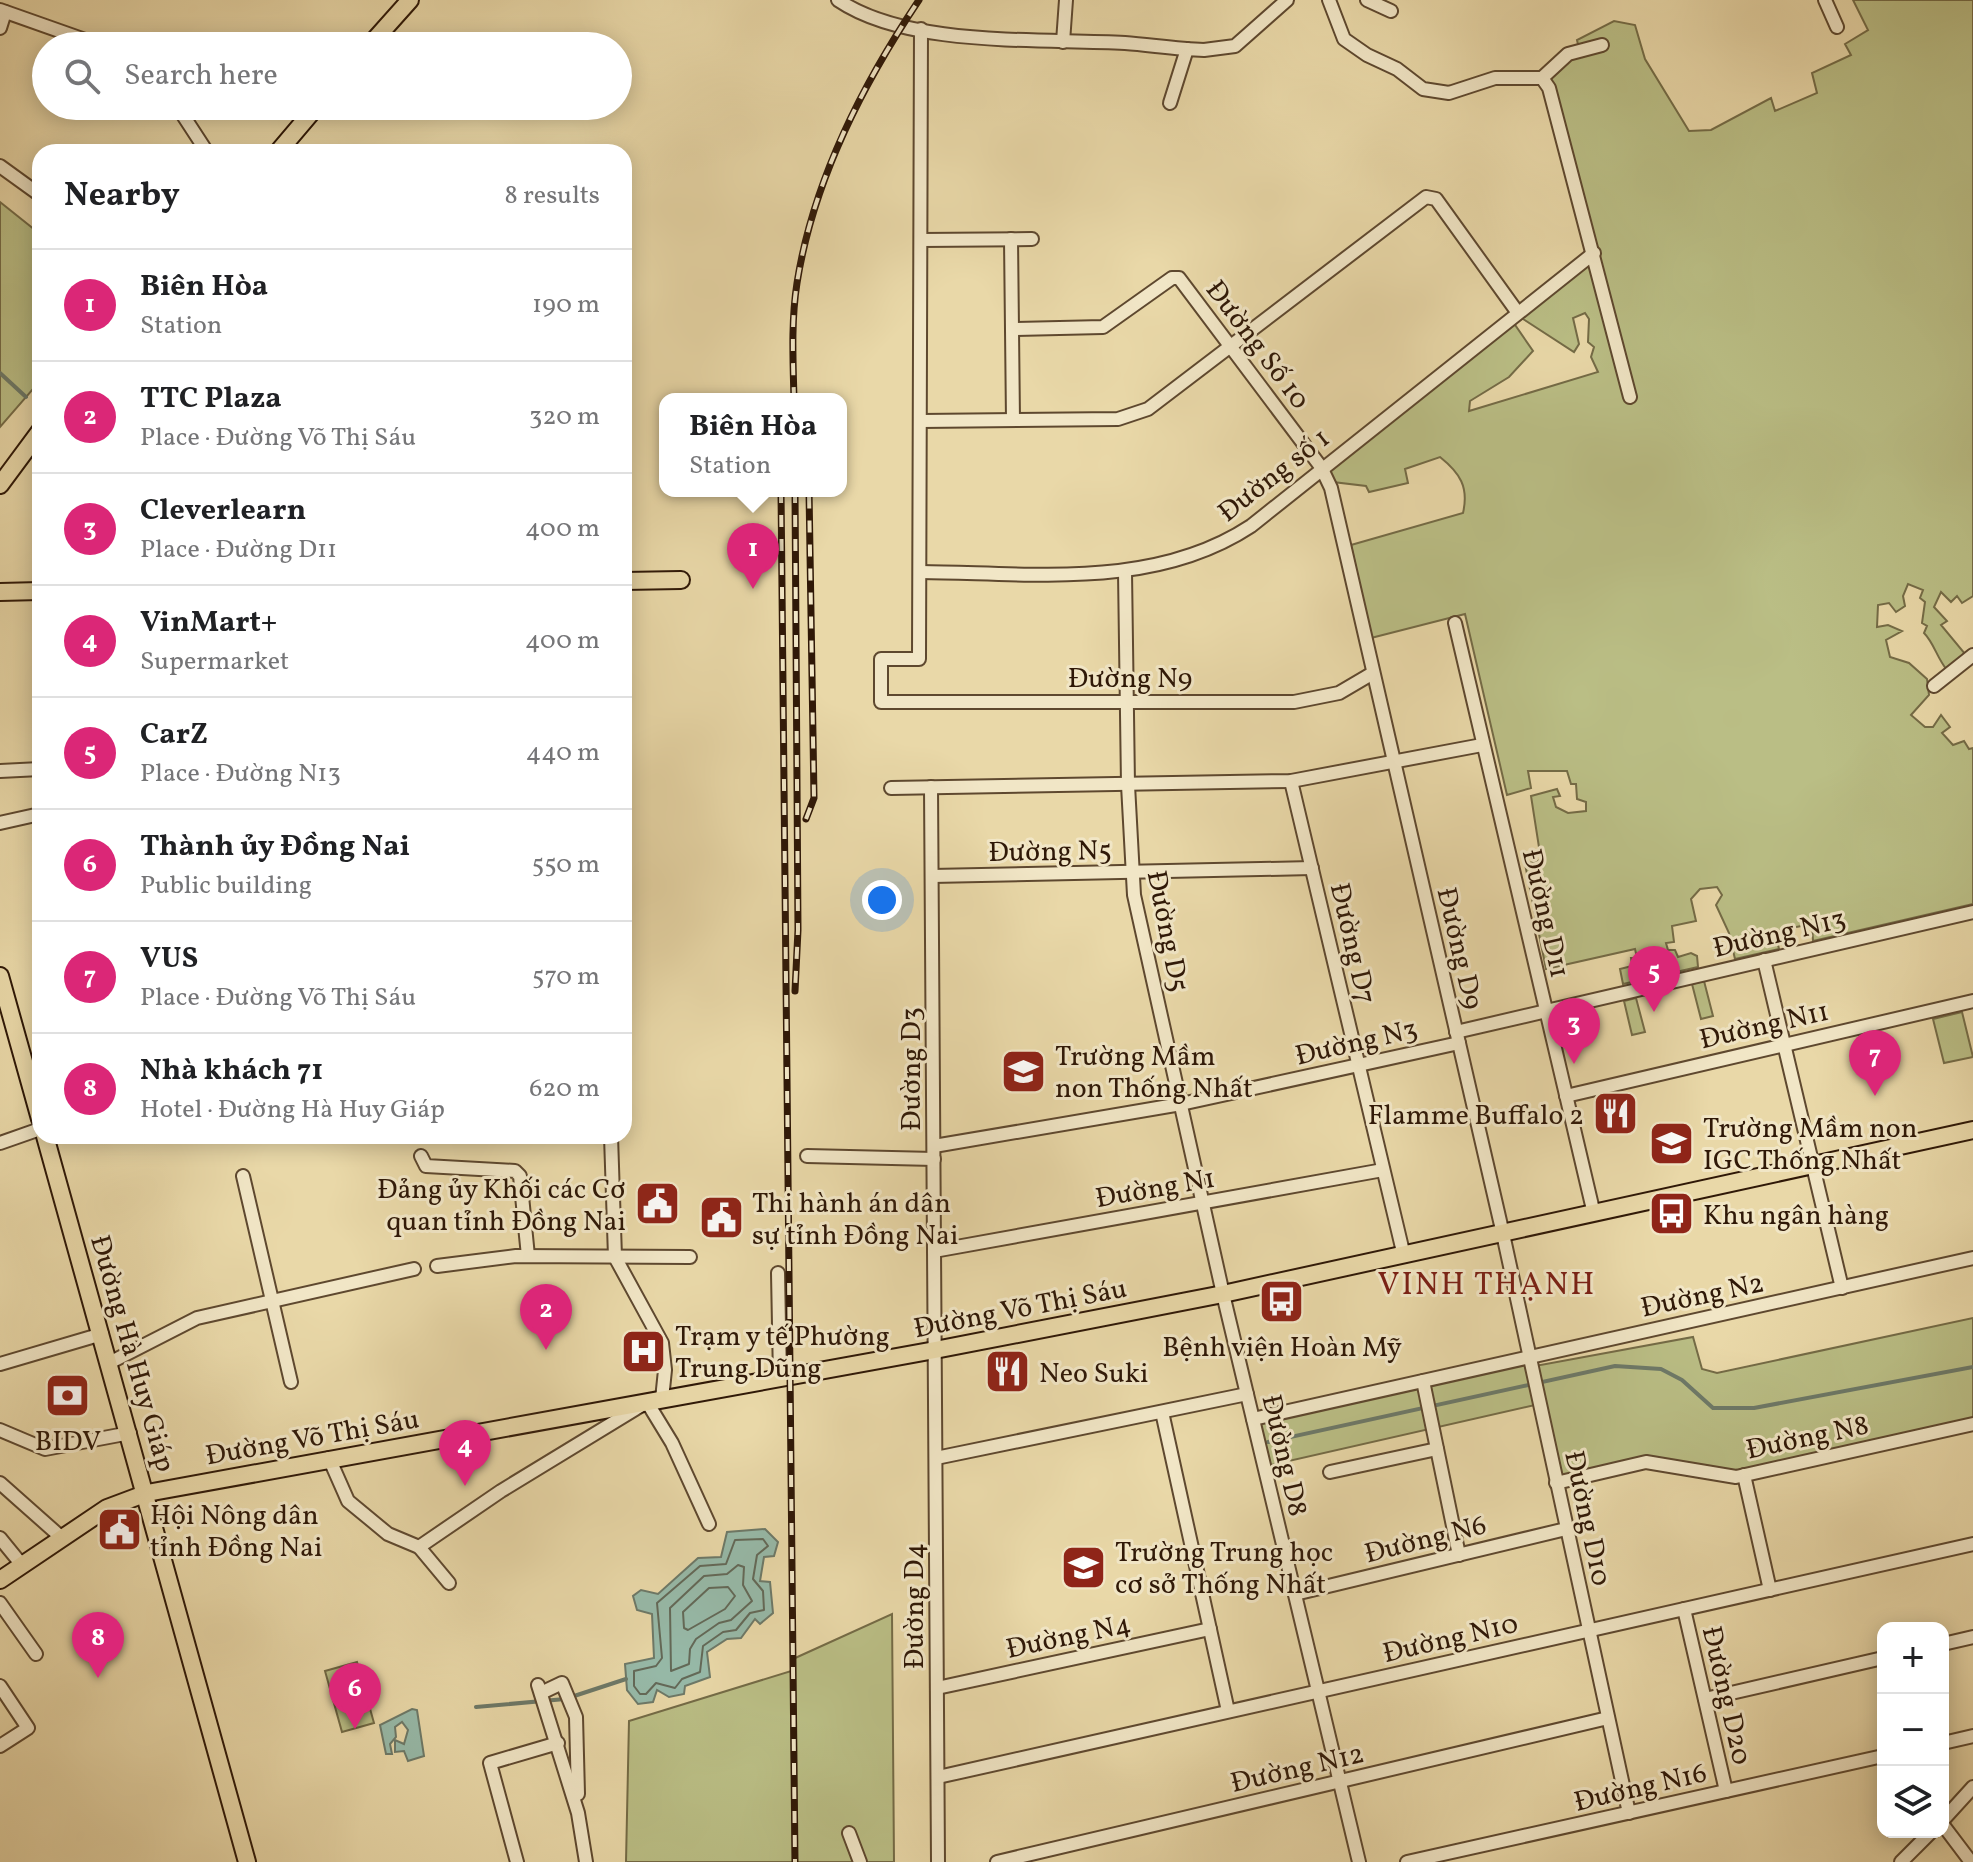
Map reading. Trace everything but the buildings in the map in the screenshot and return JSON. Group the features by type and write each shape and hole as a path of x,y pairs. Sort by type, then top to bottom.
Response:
{"main road":[{"path":"381,32 410,0"},
{"path":"285,144 305,120"},
{"path":"0,485 32,442"},
{"path":"632,581 681,580"},
{"path":"0,592 32,591"},
{"path":"0,976 32,1090"},
{"name":"Đường Võ Thị Sáu","path":"0,1580 113,1504 147,1493 935,1350 1223,1294 1973,1130"},
{"name":"Đường Hà Huy Giáp","path":"47,1144 111,1362 247,1862"}],"street":[{"path":"838,0 872,17 974,37 1187,49 1235,46 1287,0"},
{"path":"1063,42 1066,0"},
{"path":"1329,0 1344,39 1397,69 1423,89 1449,93 1495,78 1542,78 1568,54 1602,45"},
{"path":"1367,0 1391,11"},
{"path":"1825,0 1837,27"},
{"path":"0,28 2,11 62,32"},
{"path":"921,29 921,572"},
{"path":"1170,103 1187,49"},
{"path":"1542,78 1549,88 1630,397"},
{"path":"186,120 202,144"},
{"path":"0,166 32,189"},
{"path":"921,421 1118,419 1136,414 1159,403 1426,197 1436,199 1518,313"},
{"path":"1011,239 1013,420"},
{"path":"921,240 1032,239"},
{"name":"Đường số 1","path":"921,572 1125,572 1180,561 1214,549 1251,526 1321,467 1594,253"},
{"name":"Đường Số 10","path":"1012,329 1103,327 1172,278 1179,278 1321,467 1331,488 1373,673"},
{"name":"Đường N9","path":"921,572 919,659 881,659 881,702 1294,702 1339,693 1373,673"},
{"name":"Đường D5","path":"1125,572 1132,872 1223,1294"},
{"name":"Đường D11","path":"1455,623 1594,1214"},
{"path":"1934,686 1973,655"},
{"name":"Đường D9","path":"1373,673 1503,1234"},
{"path":"891,788 1291,781 1482,745"},
{"path":"0,771 32,769"},
{"name":"Đường D7","path":"1291,781 1404,1256"},
{"name":"Đường D3","path":"931,787 935,1350"},
{"path":"0,823 32,816"},
{"name":"Đường N5","path":"932,876 1312,868"},
{"name":"Đường N13","path":"1458,1037 1545,1011 1973,912"},
{"path":"1764,960 1842,1288"},
{"name":"Đường N11","path":"1566,1096 1973,1001"},
{"name":"Đường N3","path":"807,1156 934,1152 1359,1066 1458,1037"},
{"path":"0,1143 32,1132"},
{"path":"419,1547 501,1491 654,1400 665,1370 662,1343 615,1257 611,1144"},
{"path":"421,1156 426,1166 515,1171 520,1176 528,1256"},
{"name":"Đường N1","path":"934,1251 1383,1170"},
{"path":"243,1176 291,1382"},
{"name":"Đường D10","path":"1503,1234 1629,1813"},
{"path":"437,1266 528,1256 690,1257"},
{"name":"Đường N2","path":"1253,1419 1423,1381 1530,1364 1973,1258"},
{"path":"111,1362 197,1318 273,1298 414,1269"},
{"path":"778,1273 780,1378"},
{"name":"Đường D8","path":"1223,1294 1359,1862"},
{"path":"0,1364 102,1334"},
{"name":"Đường D4","path":"935,1350 938,1862"},
{"path":"1423,1381 1459,1555"},
{"path":"936,1458 1247,1394"},
{"path":"654,1400 709,1524"},
{"path":"1162,1412 1228,1711"},
{"name":"Đường N8","path":"1556,1483 1646,1462 1736,1477 1973,1424"},
{"path":"0,1430 45,1449 130,1433"},
{"path":"1330,1472 1437,1449"},
{"path":"329,1458 348,1501 388,1534 419,1547 449,1583"},
{"path":"1744,1475 1770,1590"},
{"path":"0,1483 62,1538"},
{"name":"Đường N6","path":"1295,1594 1566,1529"},
{"path":"0,1538 22,1565"},
{"name":"Đường N10","path":"938,1777 1973,1544"},
{"path":"0,1603 36,1654"},
{"name":"Đường D20","path":"1684,1609 1726,1791"},
{"name":"Đường N4","path":"937,1688 1210,1629"},
{"path":"1949,1643 1973,1637"},
{"path":"1705,1699 1877,1659"},
{"path":"578,1813 576,1717 562,1683 539,1689 578,1813 586,1862"},
{"path":"0,1686 28,1728 0,1746"},
{"name":"Đường N12","path":"997,1862 1608,1718"},
{"path":"1949,1742 1973,1736"},
{"path":"517,1862 490,1763 558,1743"},
{"name":"Đường N16","path":"1407,1862 1877,1757"},
{"path":"1949,1816 1973,1787"},
{"path":"1949,1831 1971,1862"},
{"path":"849,1833 860,1862"},
{"path":"1902,1862 1925,1838"}],"green space":[{"path":"1853,0 1973,0 1973,596 1962,603 1957,596 1951,602 1941,592 1934,607 1947,621 1941,625 1966,655 1947,670 1924,633 1927,626 1922,623 1925,602 1920,598 1923,590 1908,584 1903,596 1905,606 1896,612 1889,603 1878,605 1877,627 1888,625 1902,631 1886,640 1890,657 1909,663 1927,679 1929,695 1911,715 1925,727 1933,727 1941,715 1950,727 1942,733 1953,745 1964,741 1969,749 1973,748 1973,904 1813,941 1812,924 1775,931 1779,949 1735,959 1729,933 1716,905 1722,895 1717,887 1700,889 1691,899 1696,921 1672,926 1674,942 1666,943 1668,950 1675,950 1678,957 1691,953 1697,956 1698,967 1623,984 1620,969 1632,966 1631,958 1637,958 1635,949 1546,969 1525,864 1541,860 1531,796 1557,789 1560,796 1553,797 1556,807 1568,813 1586,811 1586,802 1577,799 1576,784 1571,784 1567,771 1528,771 1531,788 1507,795 1465,614 1371,638 1351,545 1463,513 1465,496 1461,481 1440,457 1405,469 1408,483 1369,492 1366,486 1333,482 1327,468 1513,322 1533,351 1509,377 1470,401 1469,411 1598,372 1591,357 1594,347 1588,342 1589,319 1585,313 1573,318 1579,344 1574,352 1520,317 1599,255 1548,79 1563,63 1580,53 1577,40 1614,21 1635,25 1645,59 1689,131 1711,130 1771,98 1775,111 1817,93 1812,73 1851,55 1845,44 1868,30"},
{"path":"0,202 32,228 32,390 0,427"},
{"path":"1704,981 1713,1016 1701,1019 1692,984"},
{"path":"1636,998 1645,1032 1632,1035 1624,1001"},
{"path":"1962,1012 1973,1057 1944,1063 1933,1019"},
{"path":"1973,1318 1973,1420 1736,1472 1646,1458 1560,1478 1535,1366 1693,1337 1702,1369 1717,1373"},
{"path":"1525,1357 1535,1405 1267,1466 1256,1422"},
{"path":"892,1614 894,1862 795,1862 793,1659"},
{"path":"357,1662 374,1723 342,1732 325,1671"},
{"path":"791,1671 793,1862 626,1862 629,1721"}],"water":[{"path":"765,1529 778,1542 774,1556 764,1557 760,1581 770,1582 773,1613 760,1624 755,1619 741,1638 727,1639 707,1652 710,1677 685,1686 684,1694 669,1697 657,1690 653,1702 638,1704 627,1690 625,1664 654,1658 652,1614 637,1610 633,1596 641,1590 658,1594 698,1558 721,1557 727,1532"},
{"path":"412,1709 417,1710 424,1756 408,1761 404,1751 395,1752 395,1740 404,1744 408,1730 402,1722 395,1727 396,1737 390,1744 392,1754 386,1754 380,1725"}],"waterway":[{"path":"0,373 26,397"},
{"path":"1268,1442 1615,1366 1661,1369 1682,1380 1713,1408 1754,1408 1973,1367"},
{"path":"476,1707 565,1699 626,1679"}],"railway":[{"path":"794,393 795,297 804,245 815,208 860,100 919,0"},
{"path":"781,497 795,1862"},
{"path":"795,497 798,930 795,991"},
{"path":"806,819 814,798 809,497"}],"place":[{"name":"Biên Hòa","path":"753,589"},
{"name":"CarZ","path":"1654,1012"},
{"name":"Cleverlearn","path":"1574,1064"},
{"name":"Trường Mầm non Thống Nhất","path":"1024,1071"},
{"name":"VUS","path":"1875,1096"},
{"name":"Flamme Buffalo 2","path":"1615,1114"},
{"name":"Trường Mầm non IGC Thống Nhất","path":"1672,1143"},
{"name":"Đảng ủy Khối các Cơ quan tỉnh Đồng Nai","path":"657,1204"},
{"name":"Khu ngân hàng","path":"1672,1214"},
{"name":"Thi hành án dân sự tỉnh Đồng Nai","path":"721,1218"},
{"name":"Bệnh viện Hoàn Mỹ","path":"1282,1301"},
{"name":"TTC Plaza","path":"546,1350"},
{"name":"Trạm y tế Phường Trung Dũng","path":"644,1351"},
{"name":"Neo Suki","path":"1008,1372"},
{"name":"BIDV","path":"68,1396"},
{"name":"VinMart+","path":"465,1486"},
{"name":"Hội Nông dân tỉnh Đồng Nai","path":"119,1530"},
{"name":"Trường Trung học cơ sở Thống Nhất","path":"1084,1567"},
{"name":"Nhà khách 71","path":"98,1678"},
{"name":"Thành ủy Đồng Nai","path":"355,1729"}],"district":[{"name":"VINH THẠNH","path":"1487,1283"}]}
